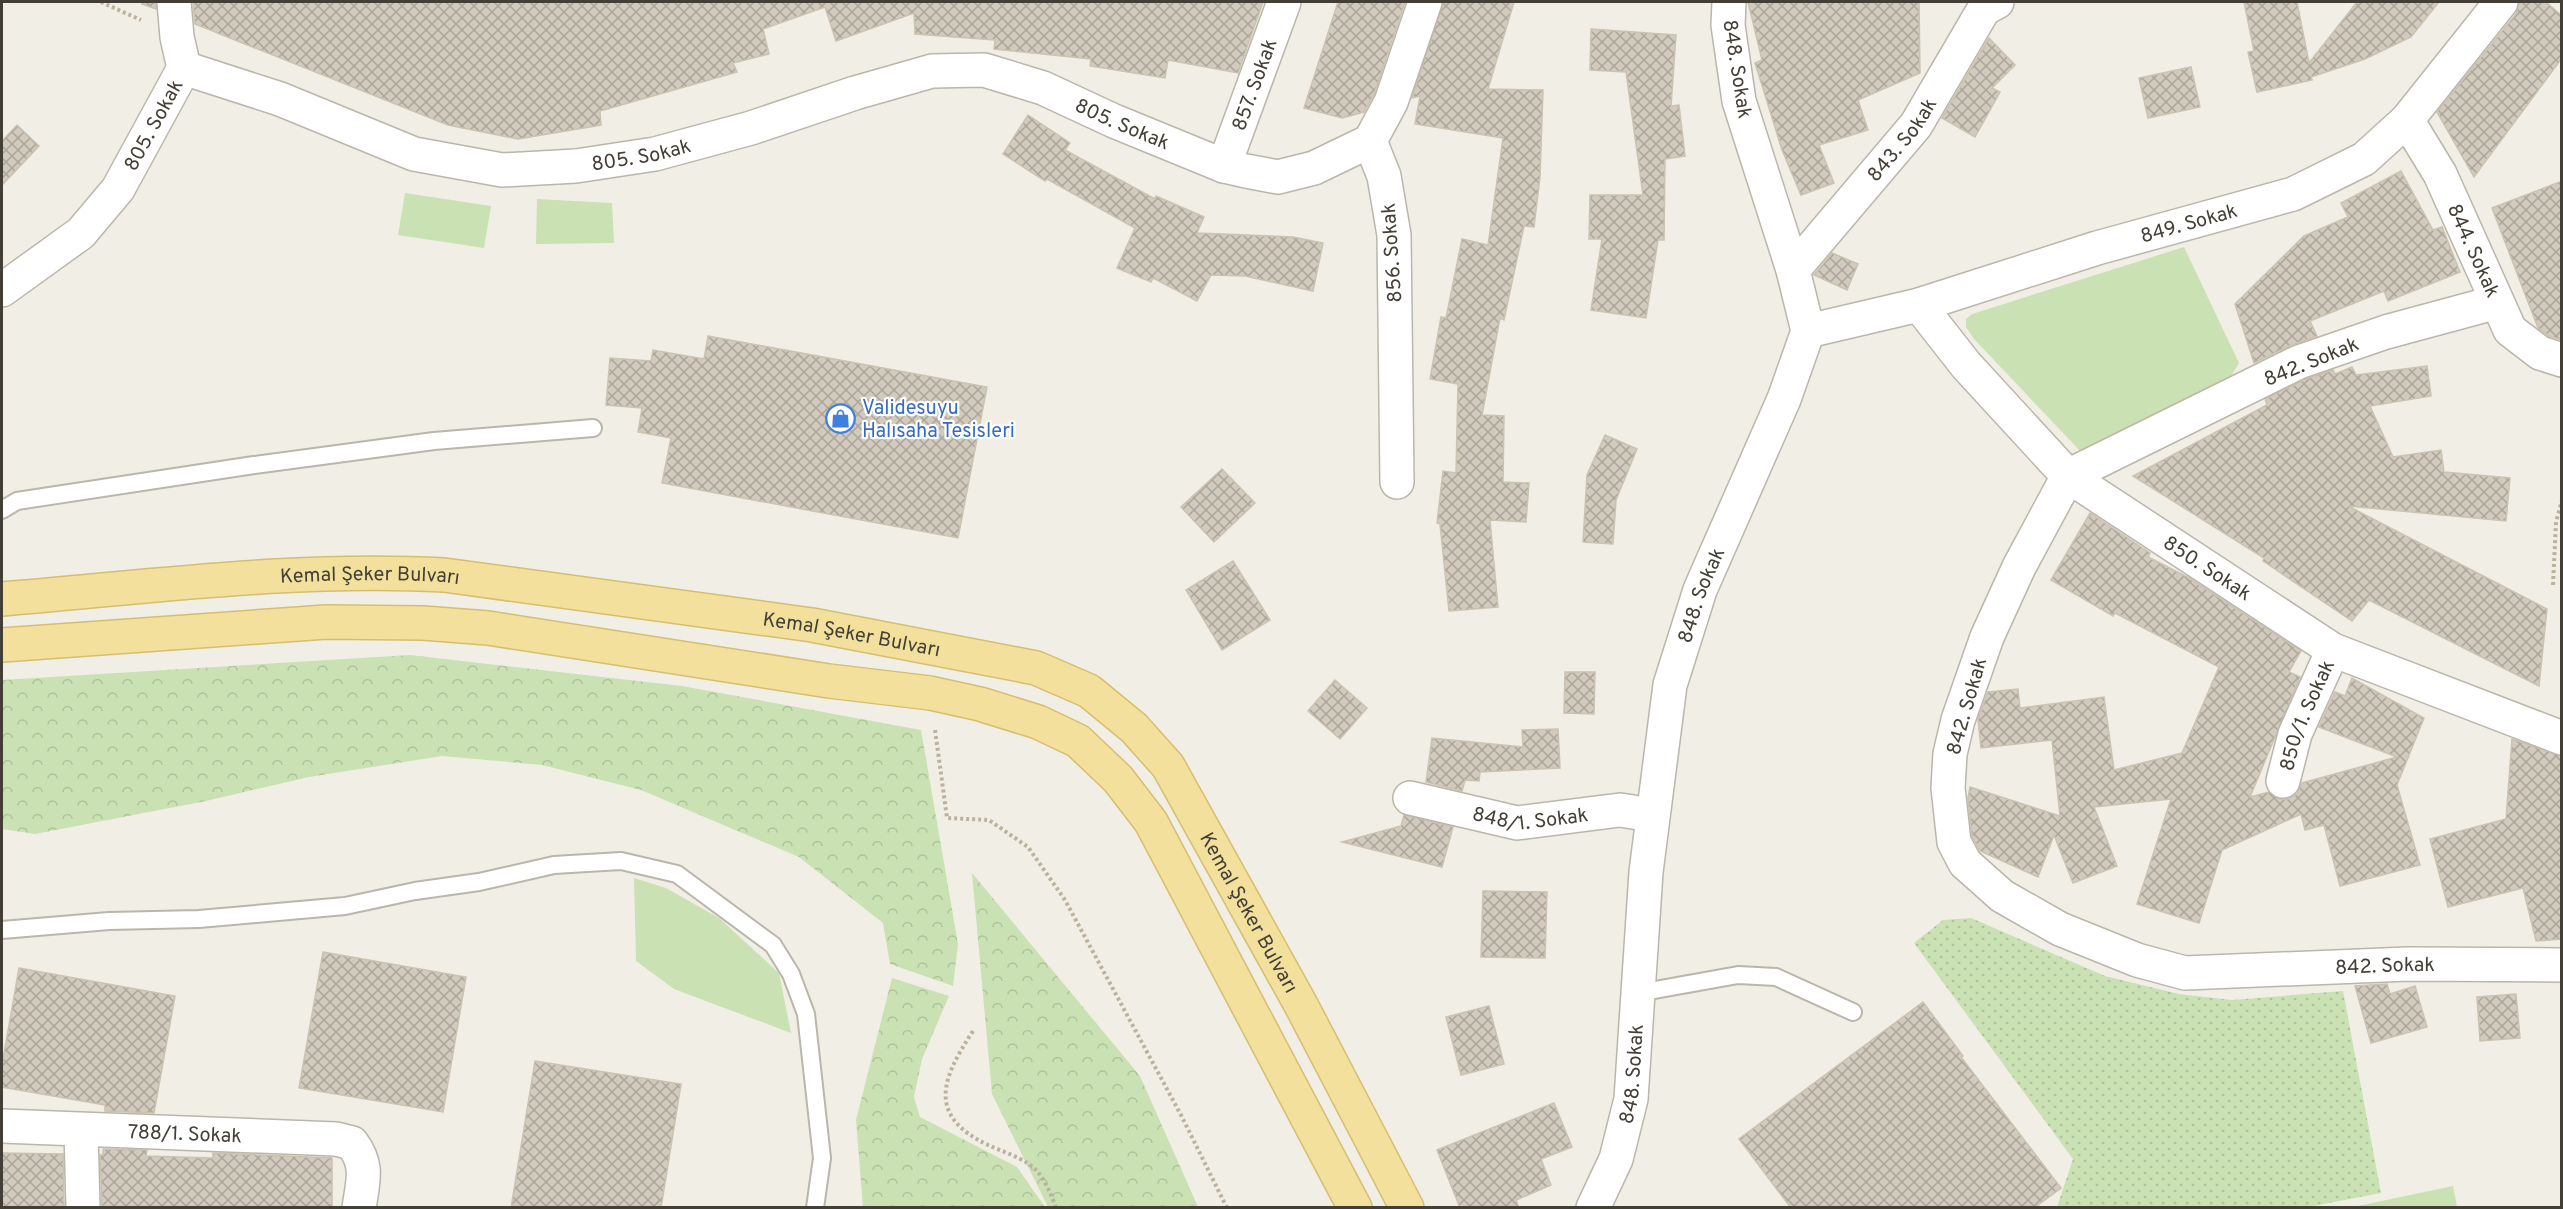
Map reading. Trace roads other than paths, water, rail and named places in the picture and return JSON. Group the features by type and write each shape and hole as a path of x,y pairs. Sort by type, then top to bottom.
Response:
{"main road":[{"name":"Kemal Şeker Bulvarı","path":"2,599 306,574 387,572 444,575 812,625 1036,668 1089,691 1134,728 1168,766 1300,1005 1407,1208"},
{"path":"2,645 326,622 423,623 489,628 829,681 930,693 980,704 1038,722 1078,741 1118,779 1151,822 1355,1208"}],"street":[{"path":"174,2 177,37 184,68"},
{"name":"857. Sokak","path":"1224,166 1284,2"},
{"path":"1370,141 1391,102 1425,2"},
{"name":"848. Sokak","path":"1593,1208 1617,1159 1631,1099 1652,814 1670,685 1696,601 1784,399 1808,332 1792,270 1739,101 1728,25 1729,2"},
{"name":"843. Sokak","path":"1792,270 1916,125 1984,9 1997,2"},
{"name":"849. Sokak","path":"1808,332 1919,304 2097,249 2293,194 2364,159 2407,120 2501,2"},
{"name":"805. Sokak","path":"2,290 81,233 118,189 184,68 280,99 414,154 502,170 576,166 655,154 752,128 855,93 932,71 984,70 1043,88 1114,121 1224,166 1278,177 1314,168 1370,141"},
{"name":"844. Sokak","path":"2407,120 2440,174 2510,330 2540,353 2562,360"},
{"name":"856. Sokak","path":"1370,141 1384,176 1394,235 1397,482"},
{"name":"842. Sokak","path":"2497,302 2386,332 2299,362 2068,477 2019,567 1987,637 1958,720 1950,754 1948,788 1954,842 1965,863 2002,896 2060,929 2137,960 2185,973 2408,964 2562,965"},
{"name":"850. Sokak","path":"1919,304 1966,365 2068,477 2333,650 2562,738"},
{"name":"850/1. Sokak","path":"2283,781 2295,734 2333,650"},
{"name":"848/1. Sokak","path":"1410,798 1517,823 1620,810 1652,814"},
{"name":"788/1. Sokak","path":"2,1126 336,1139 352,1143 362,1156 365,1173 359,1208"},
{"path":"81,1130 83,1208"}],"lane":[{"path":"2,510 18,501 254,465 434,441 593,428"},
{"path":"2,930 109,921 199,919 345,906 415,891 479,882 554,865 621,861 677,874 772,945 791,974 806,1014 822,1158 815,1208"},
{"path":"1638,993 1738,975 1776,976 1853,1012"}],"place":[{"name":"Validesuyu Halısaha Tesisleri","path":"841,419"}]}
